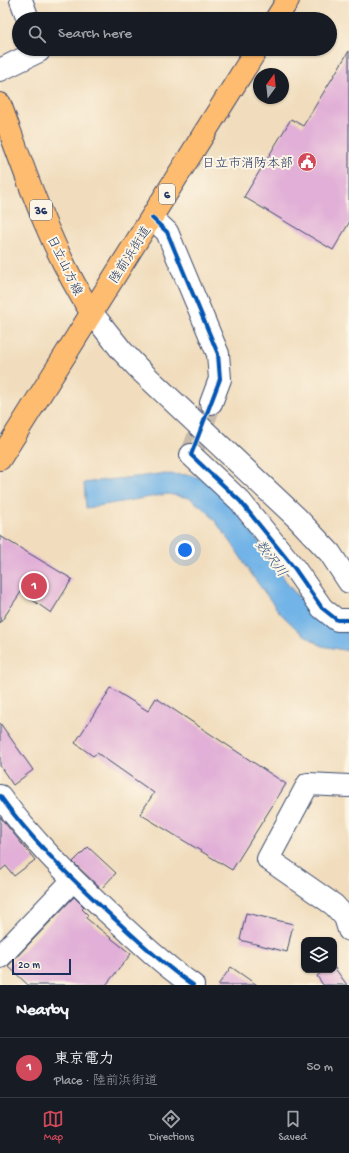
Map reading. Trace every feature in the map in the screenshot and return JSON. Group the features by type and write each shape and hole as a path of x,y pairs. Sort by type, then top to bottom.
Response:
{"main road":[{"path":"280,12 288,0"},
{"name":"陸前浜街道","path":"0,460 91,312 152,218 253,56"},
{"name":"日立山方線","path":"0,104 27,178 60,258 74,285 91,312"}],"street":[{"path":"21,0 25,12"},
{"path":"0,70 29,56"},
{"path":"152,218 167,232 218,354 220,379 211,403"},
{"path":"91,312 122,351 142,372 297,518 330,553 349,582"},
{"path":"191,455 240,501 295,568 322,608 336,620 349,620"},
{"path":"349,786 308,784 268,859 334,905 345,917 349,930"},
{"path":"0,796 13,814 73,880 128,931 193,985"},
{"path":"0,957 73,880"}],"water":[{"path":"159,474 190,475 207,480 232,504 247,527 271,558 289,586 309,609 349,629 349,651 322,646 301,633 279,612 252,575 231,542 208,512 190,498 168,494 86,508 84,483"}],"building":[{"name":"日立市消防本部","path":"349,51 349,223 333,250 244,197 291,119 303,126"},
{"path":"0,536 72,579 51,613 21,592 0,623"},
{"path":"111,688 148,711 156,698 286,784 232,870 140,814 154,793 97,753 93,756 75,743"},
{"path":"0,723 33,770 13,785 0,766"},
{"path":"0,817 35,860 14,876 6,866 0,871"},
{"path":"88,847 116,873 101,889 73,862"},
{"path":"74,897 84,907 82,909 88,915 86,918 131,954 106,985 28,985 8,966"},
{"path":"246,913 293,924 287,952 240,940"},
{"path":"231,967 257,985 218,985"},
{"path":"337,971 347,985 323,985 317,976 320,973 337,973"}],"tunnel":[{"path":"191,455 211,403"}],"cycle path":[{"path":"152,218 167,232 218,354 220,379 191,455 240,501 295,569 322,608 337,620 349,620"},
{"path":"0,796 24,827 77,883 148,949 193,985"}],"place":[{"name":"日立市消防本部","path":"307,162"},
{"name":"東京電力","path":"34,586"}],"water label":[{"name":"数沢川","path":"272,558"}]}
